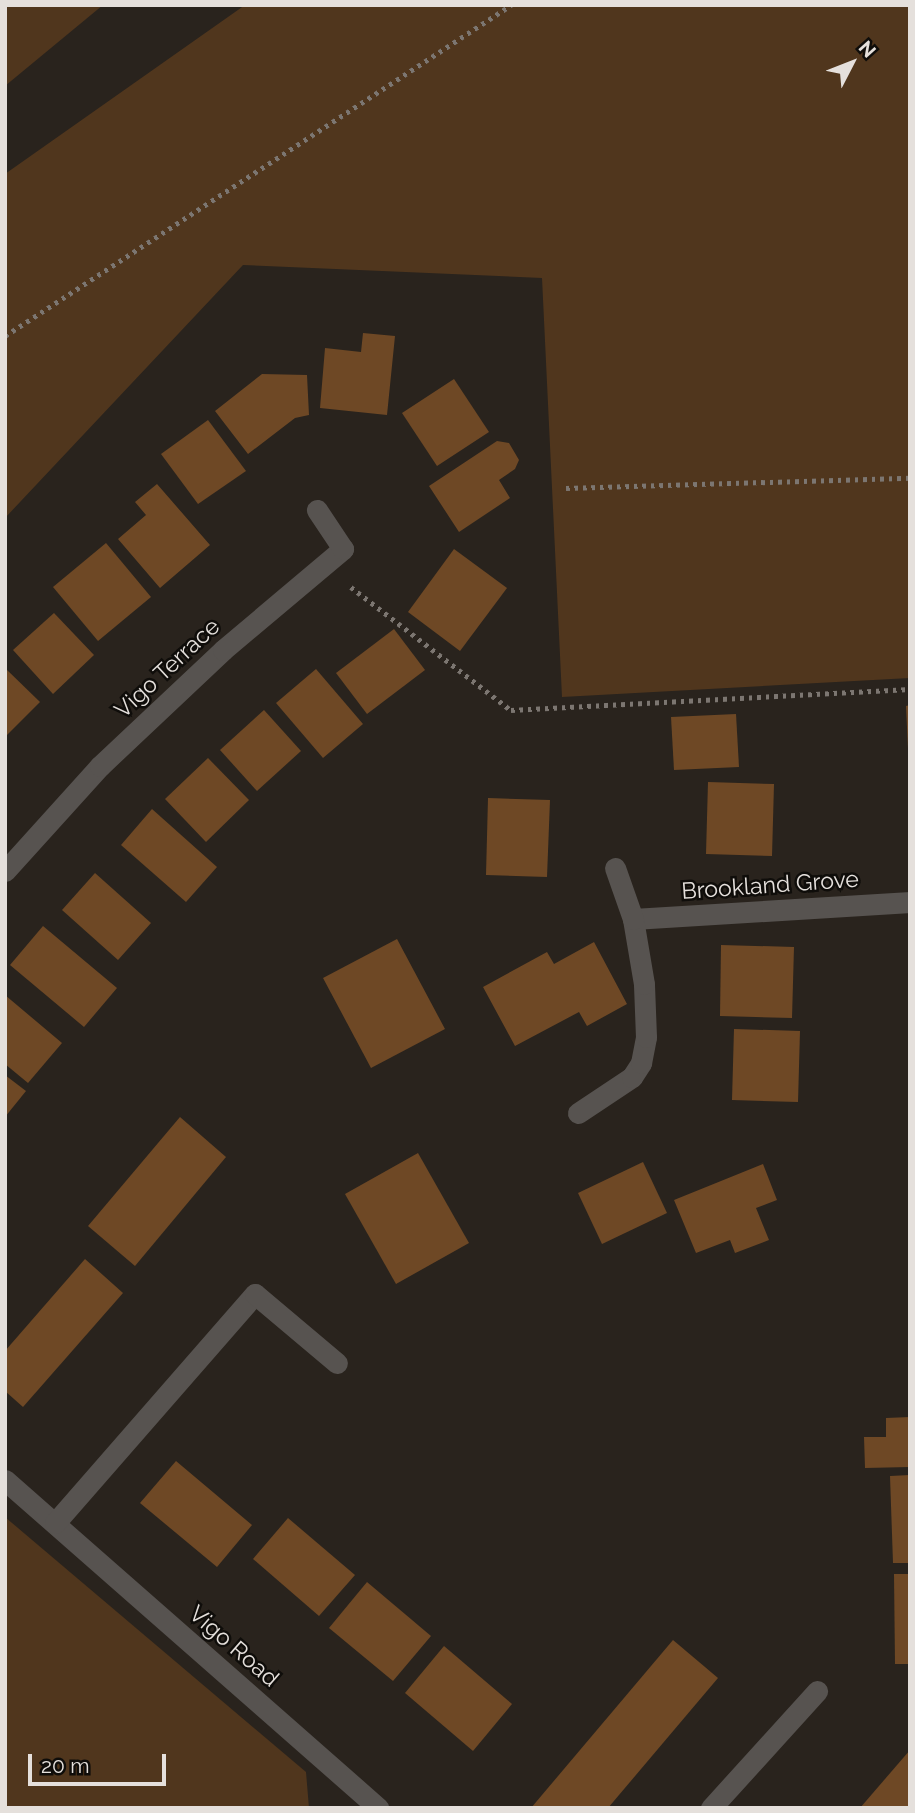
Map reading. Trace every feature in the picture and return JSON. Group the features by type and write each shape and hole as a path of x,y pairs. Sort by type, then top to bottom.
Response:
{"street":[{"name":"Vigo Terrace","path":"5,871 100,766 222,650 343,549 317,510"},
{"path":"578,1114 632,1077 641,1063 646,1037 644,984 633,919 615,868"},
{"name":"Brookland Grove","path":"633,919 910,902"},
{"path":"55,1523 255,1294 337,1363"},
{"name":"Vigo Road","path":"5,1480 378,1808"},
{"path":"711,1808 817,1691"}],"path":[{"path":"5,336 511,5"},
{"path":"566,488 910,478"},
{"path":"324,565 510,710 910,689"}],"shaded area":[{"path":"5,5 103,5 5,86"},
{"path":"245,5 910,5 910,678 562,697 542,278 243,265 5,518 5,174"},
{"path":"5,1517 306,1772 309,1808 5,1808"}],"building":[{"path":"363,333 395,336 387,415 320,408 325,348 361,352"},
{"path":"262,374 307,375 309,415 295,418 248,454 215,411"},
{"path":"454,379 489,432 437,466 402,413"},
{"path":"208,420 246,471 198,504 161,454"},
{"path":"497,441 509,443 519,460 515,469 499,480 510,498 459,532 429,486"},
{"path":"157,484 210,545 160,588 118,539 146,515 135,502"},
{"path":"106,543 151,597 98,641 53,587"},
{"path":"454,549 507,588 460,651 408,612"},
{"path":"54,613 94,655 53,694 13,650"},
{"path":"394,629 425,670 367,714 336,673"},
{"path":"5,668 40,702 5,737"},
{"path":"316,669 363,724 323,758 276,703"},
{"path":"910,705 910,749 908,749 906,706"},
{"path":"264,710 301,751 257,791 220,750"},
{"path":"736,714 739,767 674,770 671,717"},
{"path":"208,758 249,800 206,842 165,799"},
{"path":"708,782 774,784 772,856 706,854"},
{"path":"488,798 550,800 547,877 486,875"},
{"path":"152,809 217,867 186,902 121,845"},
{"path":"95,873 151,923 118,960 62,910"},
{"path":"43,926 117,988 84,1027 10,965"},
{"path":"397,939 445,1029 371,1068 323,978"},
{"path":"594,942 627,1004 587,1026 579,1012 515,1046 483,987 547,952 554,964"},
{"path":"721,945 794,947 792,1018 720,1016"},
{"path":"5,995 62,1043 28,1083 5,1064"},
{"path":"734,1029 800,1031 798,1102 732,1100"},
{"path":"5,1075 26,1091 5,1117"},
{"path":"180,1117 226,1157 135,1266 88,1226"},
{"path":"418,1153 469,1243 396,1284 345,1194"},
{"path":"643,1162 667,1213 602,1244 578,1193"},
{"path":"763,1164 777,1200 756,1208 769,1240 735,1253 730,1240 696,1253 674,1200"},
{"path":"85,1259 123,1293 23,1407 5,1391 5,1351"},
{"path":"910,1417 910,1467 865,1468 864,1437 886,1437 886,1418"},
{"path":"176,1461 252,1525 217,1567 140,1503"},
{"path":"910,1475 910,1563 893,1563 890,1476"},
{"path":"288,1518 355,1575 319,1616 253,1559"},
{"path":"894,1574 910,1574 910,1664 895,1664"},
{"path":"367,1582 431,1636 393,1681 329,1628"},
{"path":"673,1640 718,1678 608,1808 531,1808"},
{"path":"444,1646 512,1704 473,1751 405,1693"},
{"path":"910,1750 910,1808 860,1808"}]}
